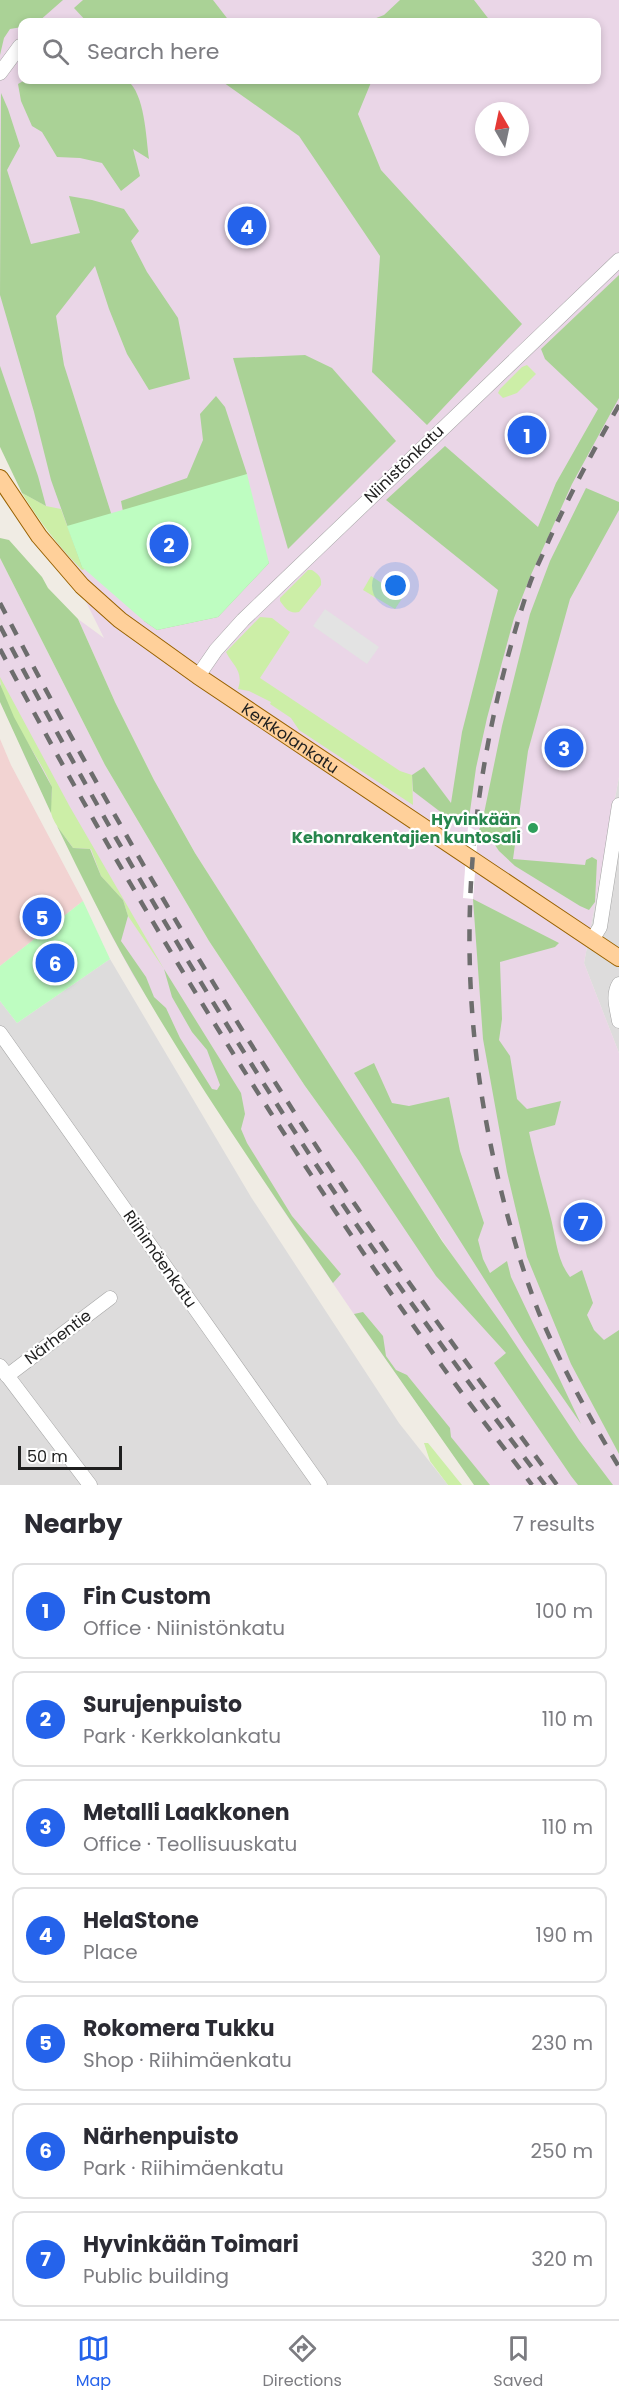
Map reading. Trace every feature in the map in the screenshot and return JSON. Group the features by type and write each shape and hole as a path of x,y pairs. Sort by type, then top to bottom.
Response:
{"main road":[{"name":"Kerkkolankatu","path":"0,477 39,536 82,586 120,620 198,676 619,958"}],"street":[{"path":"0,73 18,49"},
{"name":"Niinistönkatu","path":"198,676 216,650 243,620 619,260"},
{"path":"592,940 600,927 619,805"},
{"path":"619,984 616,990 619,1021"},
{"name":"Riihimäenkatu","path":"0,1033 320,1485"},
{"name":"Närhentie","path":"4,1371 110,1298"},
{"path":"4,1371 90,1485"}],"shaded area":[{"path":"0,0 619,0 619,777 584,963 619,1053 619,1485 475,1485 362,1326 201,1084 133,975 108,929 25,757 0,696 0,558 105,765 209,941 305,1086 359,1161 472,1285 401,1178 195,853 154,780 115,702 78,619 104,638 0,429"},
{"path":"325,609 379,647 367,664 313,626"},
{"path":"0,739 11,765 83,901 0,966"},
{"path":"619,777 619,1053 584,963"},
{"path":"110,959 251,1197 399,1423 448,1485 0,1485 0,1001 17,1023"}],"green space":[{"path":"0,0 63,0 43,18 18,18 18,28 10,29 4,38 0,55"},
{"path":"83,0 213,0 227,18 83,18 74,8"},
{"path":"400,0 474,0 488,18 376,18 384,15"},
{"path":"18,84 130,84 138,95 141,105 149,159 133,149 140,176 121,191 102,163 80,158 57,157 42,132 32,126 21,101"},
{"path":"226,84 370,84 358,114 381,170 522,324 427,425 372,372 380,256 299,136"},
{"path":"1,93 20,146 7,170 31,244 80,233 69,196 124,209 139,231 131,241 147,272 178,318 190,379 149,390 127,354 95,266 56,316 64,365 111,513 114,553 82,567 51,480 0,295"},
{"path":"619,275 619,398 572,484 514,618 487,718 476,768 468,826 455,823 413,791 412,775 424,767 451,803 462,732 498,590 386,500 445,446 538,527 556,483 598,409 545,359 541,349"},
{"path":"305,355 332,368 396,441 288,549 233,358"},
{"path":"527,365 536,374 517,393 503,398 498,393 500,389 522,367"},
{"path":"0,366 46,506 22,493 0,447"},
{"path":"216,396 225,407 247,474 236,490 269,563 218,617 157,630 144,621 121,501 187,478 203,440 200,414"},
{"path":"247,474 269,563 218,617 157,630 82,567 67,526"},
{"path":"586,488 619,502 619,510 570,599 528,751 513,859 585,865 586,860 592,857 597,860 595,902 589,910 515,866 493,842 478,832 482,823 502,726 530,614 550,561"},
{"path":"22,493 46,506 61,509 85,569 82,570 57,543"},
{"path":"0,538 9,540 42,577 48,588 78,619 115,702 154,780 195,853 442,1241 506,1330 579,1440 613,1485 578,1485 571,1476 494,1363 506,1353 436,1276 359,1161 305,1086 209,941 105,765 0,558"},
{"path":"308,570 318,574 321,585 299,612 290,611 282,604 280,598"},
{"path":"371,576 403,597 395,609 363,590"},
{"path":"260,617 272,618 290,632 260,678 400,771 412,775 413,805 299,730 291,718 270,704 271,702 249,691 238,689 239,673 226,652"},
{"path":"0,677 70,807 164,969 128,916 123,900 101,876 91,849 73,848 55,822 51,813 51,785 6,703"},
{"path":"0,684 14,717 52,787 51,813 0,702"},
{"path":"57,826 73,848 90,849 101,876 123,900 128,916 121,941 146,977 154,997 166,1008 180,1038 212,1089 217,1090 220,1085 207,1050 192,1032 172,997 164,969 241,1093 245,1114 241,1129 247,1143 292,1216 341,1274 333,1283 155,1012 93,900"},
{"path":"473,899 559,943 555,947 500,962 502,1019 499,1040 510,1056 517,1099 527,1109 561,1101 555,1125 529,1132 557,1247 565,1270 570,1277 582,1270 593,1303 587,1315 594,1330 604,1340 619,1330 619,1454 571,1364 527,1257 507,1172 483,1039"},
{"path":"83,901 110,959 17,1023 0,1001 0,966"},
{"path":"374,1063 392,1103 409,1106 449,1097 460,1151 484,1223 478,1240 483,1259 490,1273 507,1261 511,1277 581,1424 524,1342 354,1073"},
{"path":"363,1312 383,1336 386,1356 396,1370 407,1375 450,1428 451,1437 490,1485 474,1485 354,1314"},
{"path":"424,1443 428,1443 462,1485 448,1485 430,1461"}],"pier":[{"path":"468,826 478,832 473,899 463,898"}],"railway":[{"path":"619,405 591,455 533,575 507,660 490,733 478,807 471,880 470,954 473,1028 483,1103 498,1178 516,1247 539,1313 557,1353 619,1467"},
{"path":"0,603 110,807 188,941 269,1073 400,1270 557,1485"},
{"path":"0,626 71,758 222,1017 331,1187 390,1273 545,1485"},
{"path":"0,649 101,833 209,1015 265,1104 442,1366 532,1485"}],"place":[{"name":"HelaStone","path":"247,226"},
{"name":"Fin Custom","path":"527,435"},
{"name":"Surujenpuisto","path":"169,544"},
{"name":"Metalli Laakkonen","path":"564,748"},
{"name":"Hyvinkään Kehonrakentajien kuntosali","path":"533,828"},
{"name":"Rokomera Tukku","path":"42,917"},
{"name":"Närhenpuisto","path":"55,963"},
{"name":"Hyvinkään Toimari","path":"583,1222"}]}
